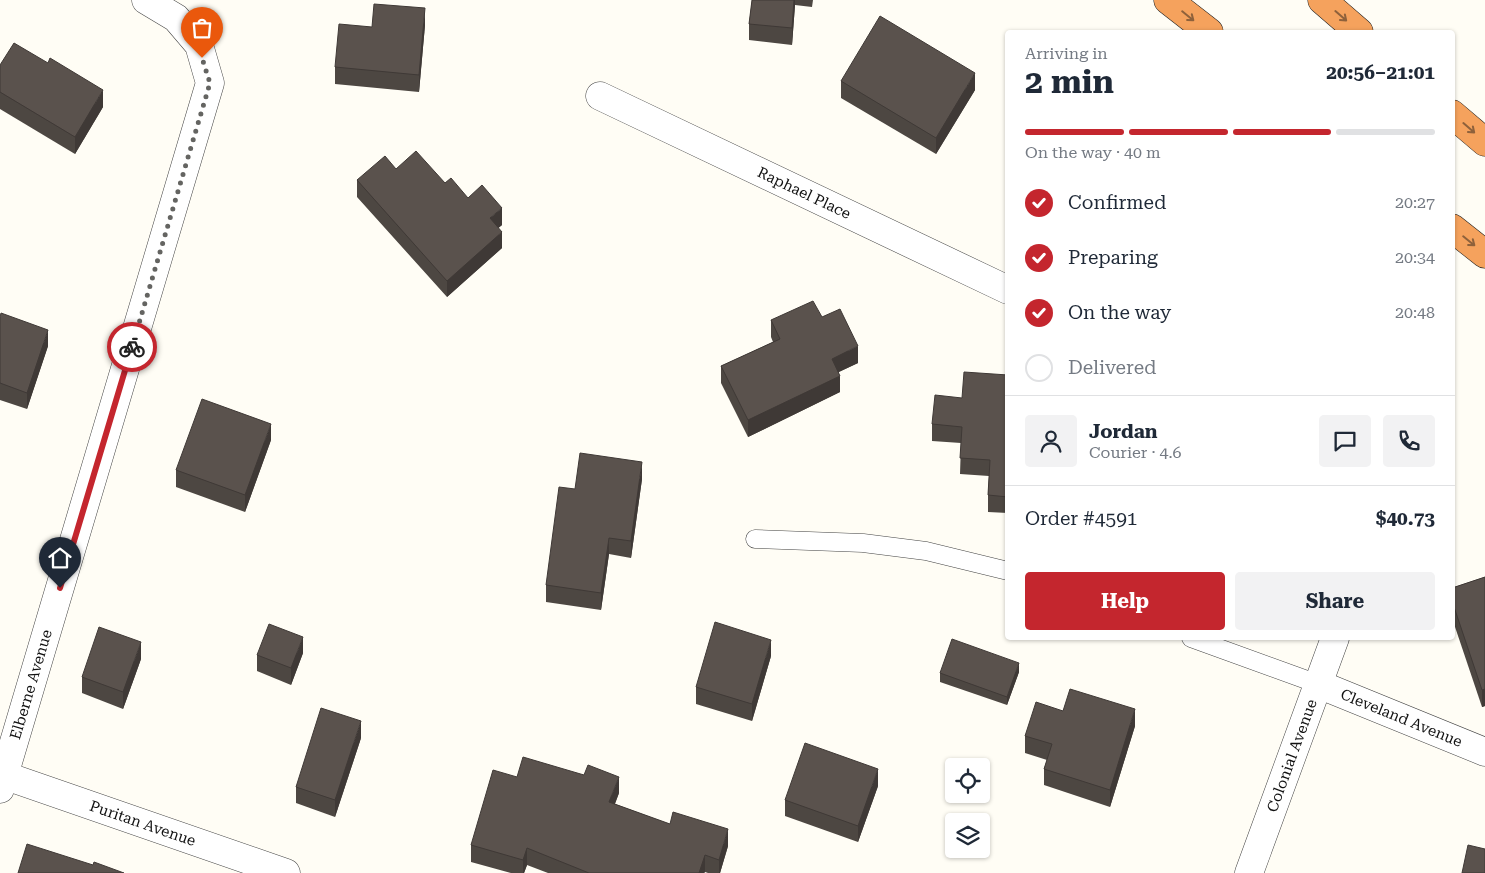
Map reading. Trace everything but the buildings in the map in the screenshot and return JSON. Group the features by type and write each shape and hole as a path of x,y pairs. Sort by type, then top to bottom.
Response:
{"highway":[{"path":"1168,0 1206,30"},
{"path":"1322,0 1357,30"},
{"path":"1455,117 1485,142"},
{"path":"1455,230 1485,254"}],"street":[{"name":"Elberne Avenue","path":"2,779 210,83 199,44 176,18 146,0"},
{"name":"Raphael Place","path":"600,96 1005,289"},
{"name":"Colonial Avenue","path":"1249,873 1334,640"},
{"name":"Cleveland Avenue","path":"1318,684 1485,752"},
{"name":"Puritan Avenue","path":"2,779 286,873"}],"lane":[{"path":"754,539 862,544 926,551 1005,570"},
{"path":"1197,640 1318,684"}],"way so far":[{"path":"132,347 210,83 202,58"}],"route":[{"path":"60,588 132,347"}]}
